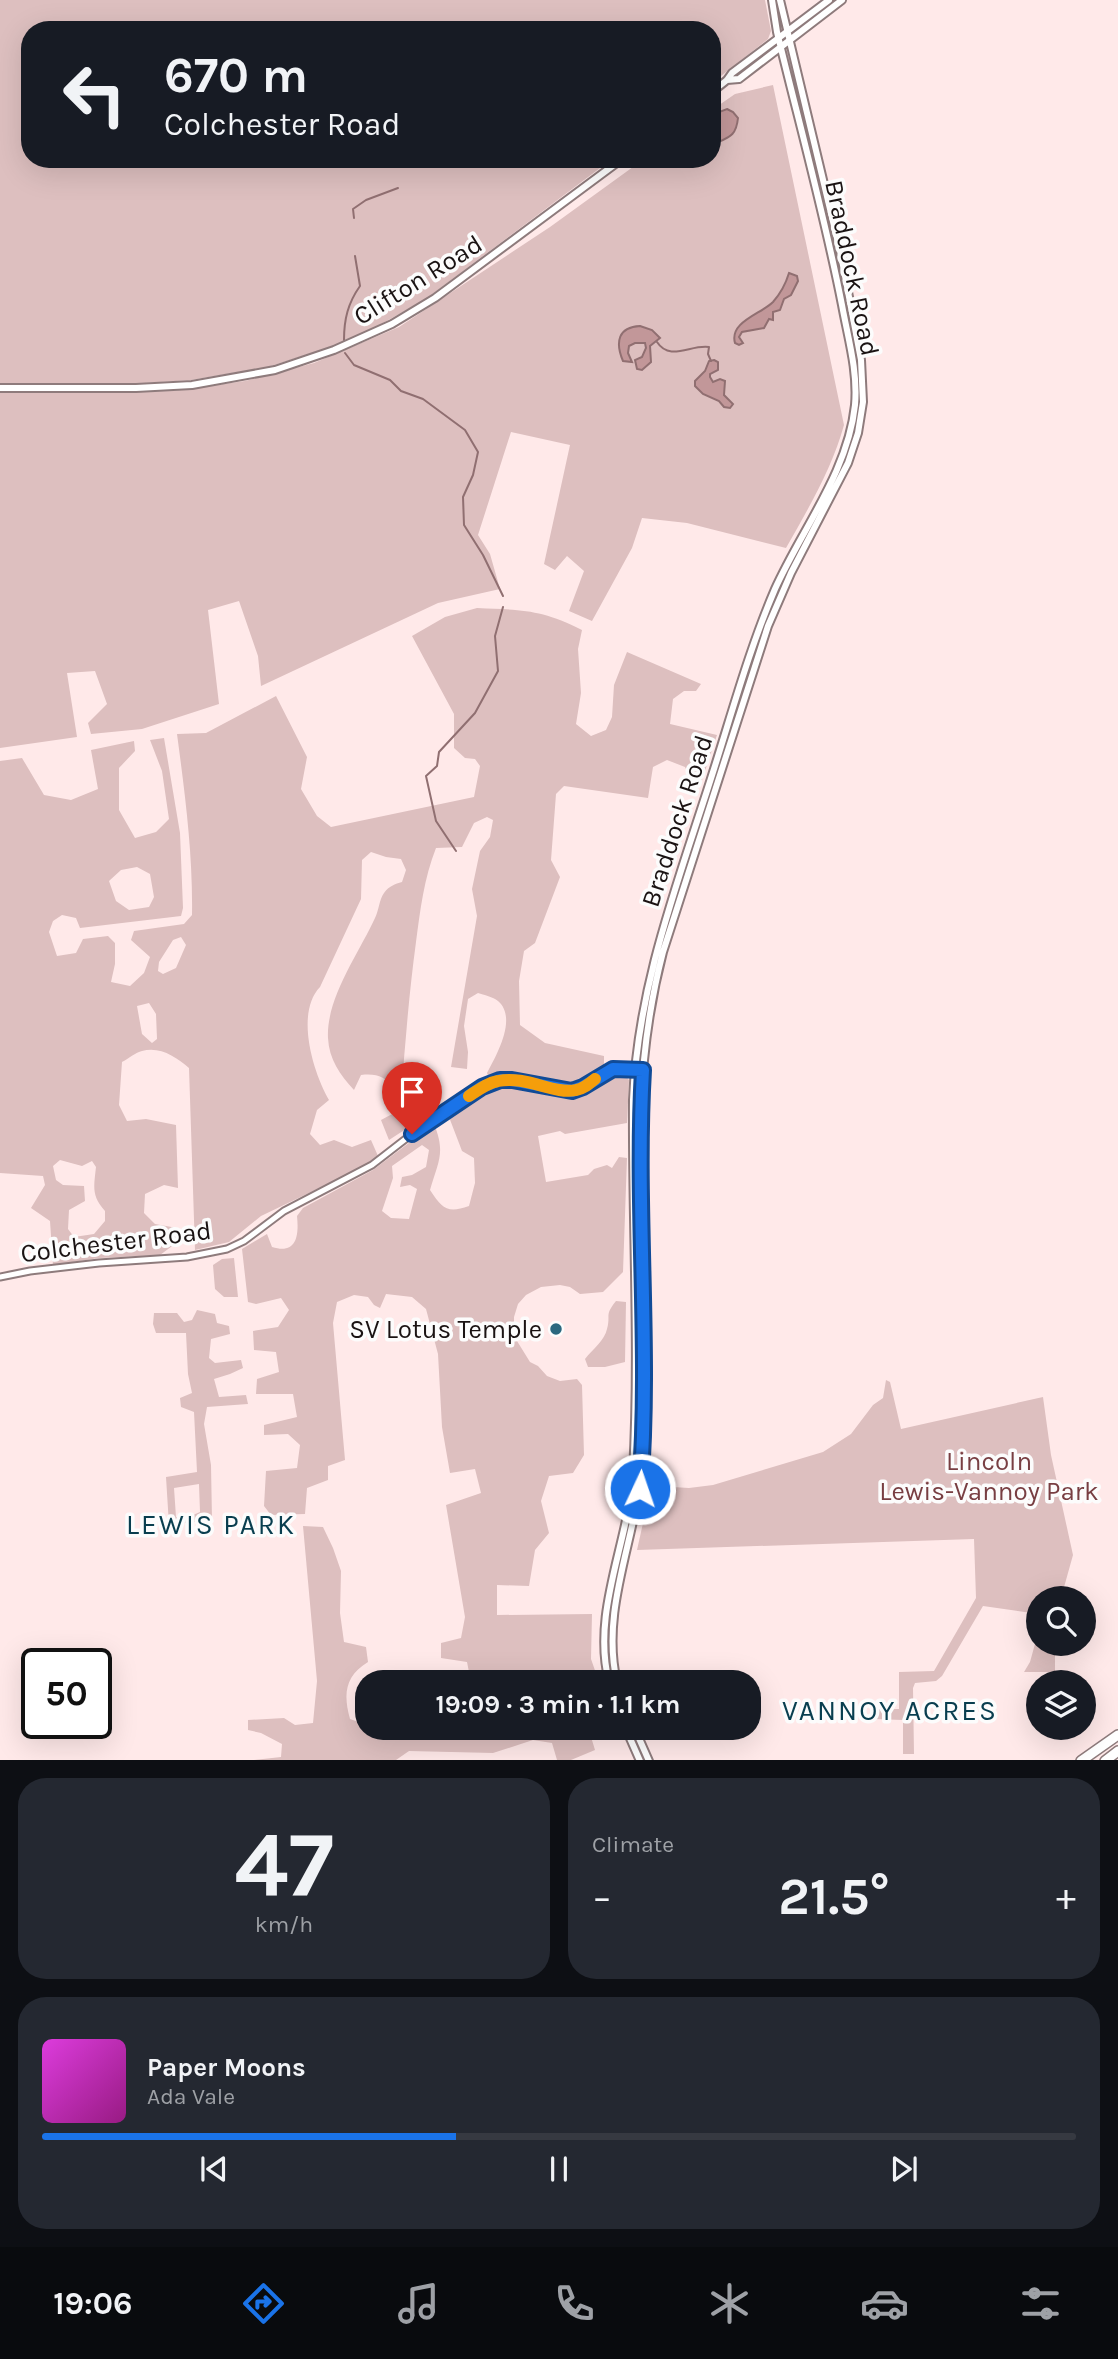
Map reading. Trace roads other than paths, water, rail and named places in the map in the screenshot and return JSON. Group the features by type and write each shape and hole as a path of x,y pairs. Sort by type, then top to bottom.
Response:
{"highway":[{"path":"1081,1760 1118,1735"},
{"path":"1105,1760 1118,1751"}],"main road":[{"name":"Braddock Road","path":"607,1670 604,1654 605,1620 630,1499 634,1460 635,1069 644,999 654,957 754,643 775,588 839,463 853,419 855,380 847,330 827,230 781,47 772,0"},
{"name":"Braddock Road","path":"615,1670 612,1647 613,1617 637,1507 642,1468 641,1117 643,1070 651,1007 663,951 761,649 783,590 848,463 861,417 863,373 856,334 830,203 780,0"},
{"path":"721,85 732,73 829,0"},
{"path":"727,80 739,79 842,0"},
{"path":"782,11 792,20 810,15"},
{"name":"Clifton Road","path":"0,388 136,388 192,385 275,370 323,355 377,331 435,298 610,168"},
{"path":"631,1740 640,1760"},
{"path":"640,1740 649,1760"}],"street":[{"name":"Colchester Road","path":"0,1277 99,1263 187,1257 227,1249 251,1237 279,1214 372,1166 412,1134 488,1084 522,1080 572,1091 613,1069 643,1070"}],"waterway":[{"path":"354,218 353,209 366,200 398,188"},
{"path":"344,340 348,311 360,286 355,256"},
{"path":"657,342 662,348 674,352 709,347 711,361"},
{"path":"345,353 354,365 390,380 401,391 423,399 465,430 478,452 473,475 463,497 464,525 483,555 503,596"},
{"path":"456,851 436,821 426,776 437,766 439,752 475,713 498,671 495,636 503,607"}],"place":[{"name":"SV Lotus Temple","path":"556,1329"}],"district":[{"name":"LEWIS PARK","path":"211,1524"},
{"name":"VANNOY ACRES","path":"890,1710"}],"park label":[{"name":"Lincoln Lewis-Vannoy Park","path":"989,1476"}]}
